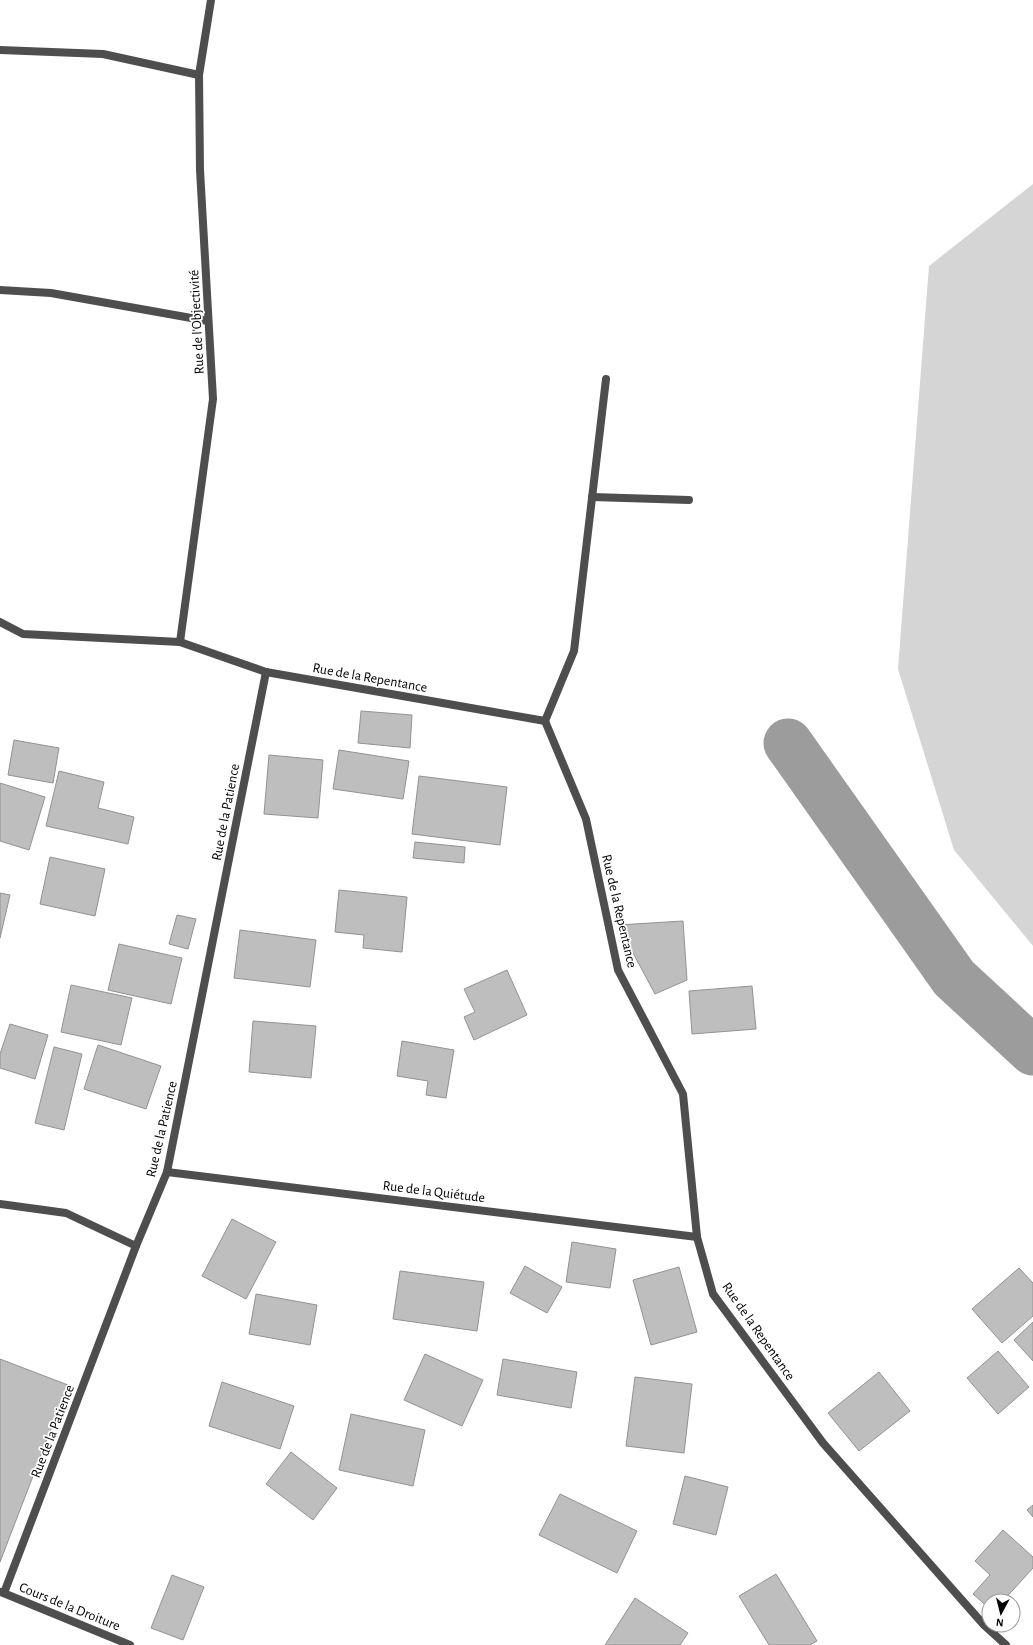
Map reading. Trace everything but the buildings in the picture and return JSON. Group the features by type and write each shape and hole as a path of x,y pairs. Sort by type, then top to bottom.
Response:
{"street":[{"name":"Rue de l'Objectivité","path":"180,642 213,399 200,170 199,75 211,0"},
{"path":"0,50 102,54 199,75"},
{"path":"0,290 51,293 208,321"},
{"path":"545,721 574,651 606,378"},
{"path":"592,497 689,500"},
{"name":"Rue de la Repentance","path":"0,622 23,634 180,642 266,672 545,721 586,819 618,970 683,1094 697,1237 713,1294 823,1443 984,1626 1006,1645"},
{"name":"Rue de la Patience","path":"2,1593 136,1246 167,1172 266,672"},
{"name":"Rue de la Quiétude","path":"167,1172 697,1237"},
{"path":"0,1204 66,1213 136,1246"},
{"name":"Cours de la Droiture","path":"2,1593 130,1645"}],"shaded area":[{"path":"1033,184 1033,946 954,850 898,669 929,266"}],"waterway":[{"path":"788,743 954,978 1033,1051"}]}
